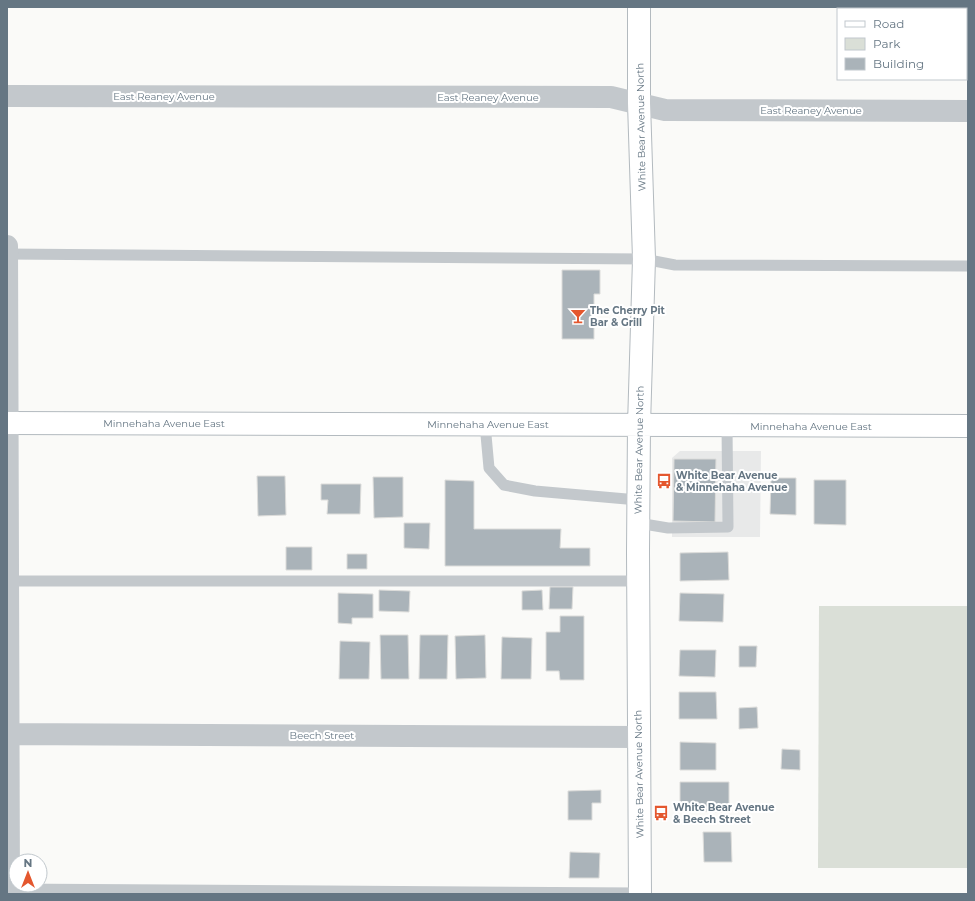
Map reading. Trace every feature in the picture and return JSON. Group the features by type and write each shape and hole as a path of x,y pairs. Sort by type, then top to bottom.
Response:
{"main road":[{"name":"White Bear Avenue North","path":"639,7 639,103 644,258 638,500 638,737 640,894"},
{"name":"Minnehaha Avenue East","path":"7,423 968,426"}],"street":[{"name":"East Reaney Avenue","path":"7,96 611,97 665,110 968,111"},
{"path":"7,246 8,853"},
{"name":"Beech Street","path":"8,734 638,737"}],"lane":[{"path":"7,254 644,258 675,265 968,266"},
{"path":"485,424 489,468 504,485 535,491 638,500"},
{"path":"638,523 668,528 728,527 727,426"},
{"path":"8,581 638,582"},
{"path":"48,891 640,894"}],"shaded area":[{"path":"680,451 761,451 760,537 672,537 672,458"}],"green space":[{"path":"819,606 968,606 968,868 818,868"}],"building":[{"name":"The Cherry Pit Bar & Grill","path":"562,270 600,270 600,294 594,294 594,339 562,339"},
{"path":"674,459 716,459 715,522 673,521"},
{"path":"257,476 285,476 286,515 258,516"},
{"path":"373,477 403,477 403,517 374,518"},
{"path":"771,478 796,478 796,515 770,514"},
{"path":"445,480 474,481 474,529 561,529 560,548 590,548 590,566 445,566"},
{"path":"814,480 846,480 846,525 814,524"},
{"path":"321,484 361,484 360,514 327,514 328,500 321,500"},
{"path":"404,523 430,523 429,549 404,548"},
{"path":"286,547 312,547 312,570 286,570"},
{"path":"728,552 729,580 680,581 680,553"},
{"path":"347,554 367,554 367,569 347,569"},
{"path":"550,587 573,587 572,609 549,609"},
{"path":"379,590 410,591 409,612 379,611"},
{"path":"542,590 543,610 522,610 522,591"},
{"path":"338,593 373,594 373,618 352,618 352,624 338,623"},
{"path":"680,593 724,594 723,622 679,621"},
{"path":"560,616 584,616 584,680 560,680 559,671 546,671 546,632 560,632"},
{"path":"380,635 408,635 409,679 381,679"},
{"path":"420,635 448,635 447,679 419,679"},
{"path":"485,635 486,678 456,679 455,636"},
{"path":"502,637 532,638 531,679 501,679"},
{"path":"340,641 370,642 369,679 339,679"},
{"path":"739,646 757,646 756,667 739,667"},
{"path":"680,650 716,650 715,677 679,676"},
{"path":"679,692 716,692 717,719 679,719"},
{"path":"757,707 758,728 739,729 739,708"},
{"path":"680,742 716,743 716,770 680,770"},
{"path":"782,749 800,750 800,770 781,769"},
{"path":"680,782 729,782 729,812 680,811"},
{"path":"601,790 601,803 592,803 592,820 568,820 568,791"},
{"path":"703,832 731,832 732,862 704,862"},
{"path":"570,852 600,853 599,878 569,878"}],"place":[{"name":"The Cherry Pit Bar & Grill","path":"578,316"},
{"name":"White Bear Avenue & Minnehaha Avenue","path":"664,481"},
{"name":"White Bear Avenue & Beech Street","path":"661,813"}]}
